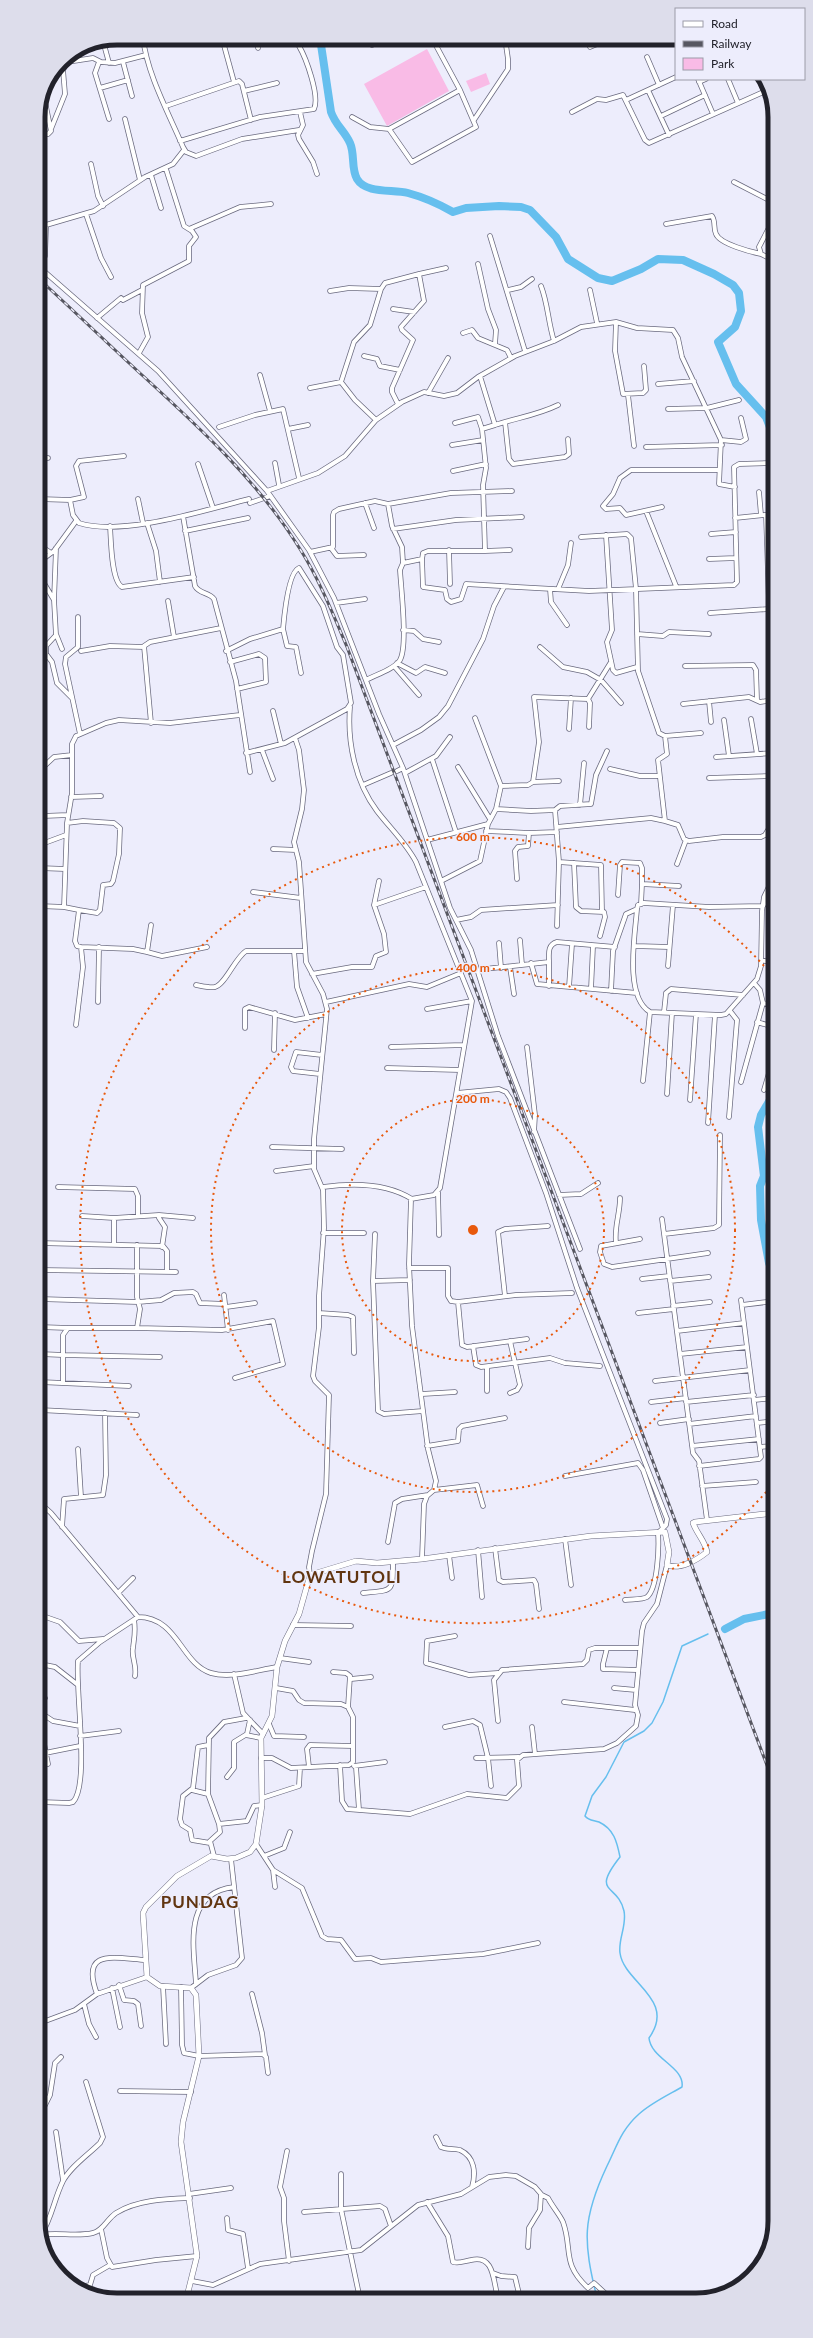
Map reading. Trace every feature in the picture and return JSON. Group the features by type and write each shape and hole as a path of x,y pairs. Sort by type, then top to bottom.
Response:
{"street":[{"path":"144,45 146,55 180,142 185,151 194,156 242,139 299,130"},
{"path":"224,45 234,82"},
{"path":"389,129 412,162 475,128 476,126 474,120 460,90 436,45"},
{"path":"474,120 508,69 506,45"},
{"path":"590,47 595,45"},
{"path":"104,46 109,63"},
{"path":"180,142 251,120 312,110 316,105 308,64 299,46"},
{"path":"74,59 90,58 98,62 109,63 123,62 146,55"},
{"path":"647,57 659,85"},
{"path":"98,62 95,73 109,119"},
{"path":"123,62 132,96"},
{"path":"45,135 50,134 65,94 63,69"},
{"path":"626,100 675,77"},
{"path":"100,88 128,80"},
{"path":"728,80 738,103"},
{"path":"699,81 713,114"},
{"path":"166,106 234,82 241,82 251,120"},
{"path":"244,91 277,83"},
{"path":"352,117 370,127 389,129 460,90"},
{"path":"648,90 669,135"},
{"path":"572,112 602,98 606,100 622,95 626,100 645,140 649,143 763,92"},
{"path":"661,116 705,95"},
{"path":"46,106 51,129"},
{"path":"300,112 303,125 299,130 299,139 313,162 317,174"},
{"path":"124,119 140,180"},
{"path":"45,256 46,225 86,214 103,206 140,180 176,162 185,151"},
{"path":"91,164 98,196 103,206"},
{"path":"139,353 148,337 142,313 142,290 145,284 189,261 189,246 196,236 184,226 166,168"},
{"path":"151,175 161,208"},
{"path":"734,182 768,199"},
{"path":"189,229 240,207 271,204"},
{"path":"86,214 101,258 111,277"},
{"path":"666,224 712,216 715,233 721,240 768,258"},
{"path":"761,254 759,247 768,228"},
{"path":"490,236 508,290 525,350"},
{"path":"478,264 488,309 496,330 495,344"},
{"path":"341,382 354,342 370,324 381,289 385,283 446,268"},
{"path":"45,272 158,371 267,491 310,552 336,604 405,773 441,881 456,920 471,950 491,1016 534,1132 580,1249"},
{"path":"398,404 391,390 413,340 402,330 401,327 424,301 419,274"},
{"path":"508,290 521,286 532,279"},
{"path":"541,286 547,303 548,319 554,341"},
{"path":"330,291 356,288 381,289"},
{"path":"97,318 122,299 142,290"},
{"path":"590,290 596,323"},
{"path":"393,309 414,312"},
{"path":"267,491 279,485 318,473 345,456 376,420 398,404 419,394 428,393 444,396 457,393 480,376 525,350 554,341 581,326 596,323 616,322 637,328 673,330 676,334 679,350 721,440 722,445 719,484 735,487"},
{"path":"616,322 615,346 622,393 628,395 646,390 644,366"},
{"path":"463,333 472,330 478,338 507,350 511,358"},
{"path":"364,356 377,359 380,366 400,370"},
{"path":"428,393 448,358"},
{"path":"260,375 270,411"},
{"path":"480,376 495,425"},
{"path":"658,384 694,381"},
{"path":"310,388 341,382"},
{"path":"341,382 355,400 376,420"},
{"path":"628,395 634,446"},
{"path":"668,409 707,408 739,400"},
{"path":"482,429 528,414 544,412 558,405"},
{"path":"219,427 270,411 283,409 299,478"},
{"path":"455,423 478,417 482,429 486,464 483,491 485,551"},
{"path":"721,440 741,442 746,439 741,418"},
{"path":"505,422 509,459 513,464 565,457 569,454 568,439"},
{"path":"288,429 308,425"},
{"path":"452,445 484,440"},
{"path":"646,447 722,445"},
{"path":"45,499 70,500 84,497 76,466 79,461 124,456"},
{"path":"275,463 279,485"},
{"path":"510,550 449,550 425,552 422,559 422,585 425,588 445,590 449,602 461,599 466,584 558,590 609,590 736,584 736,465 768,463"},
{"path":"198,464 213,508"},
{"path":"453,471 486,464"},
{"path":"662,507 626,515 620,508 604,509 603,506 613,494 620,478 631,470 719,470"},
{"path":"310,552 331,548 334,545 334,512 339,508 378,500 388,504 446,494 483,491 512,491"},
{"path":"759,492 763,515 768,592"},
{"path":"76,521 83,524 110,526 145,523 270,496"},
{"path":"138,499 145,523 156,551 160,582"},
{"path":"70,500 76,521"},
{"path":"365,503 374,528"},
{"path":"366,680 395,664 402,656 404,630 400,570 403,563 402,547 393,529 388,504"},
{"path":"646,511 676,586"},
{"path":"735,518 768,514"},
{"path":"183,516 196,589 209,594 214,599 237,690 250,772"},
{"path":"393,529 456,520 522,517"},
{"path":"185,530 248,518"},
{"path":"45,558 56,548 76,521"},
{"path":"110,526 115,576 119,585 122,587 194,577"},
{"path":"711,534 736,532"},
{"path":"580,537 627,534 631,538 636,589 637,667 641,684 659,733 665,736 701,733"},
{"path":"606,535 612,630 607,642 611,662 613,670 616,673 637,667"},
{"path":"558,590 568,566 572,542"},
{"path":"56,548 54,600 56,634 62,650"},
{"path":"331,548 338,556 364,555"},
{"path":"45,549 51,553"},
{"path":"449,550 450,584"},
{"path":"709,559 736,558"},
{"path":"403,563 422,559"},
{"path":"301,673 296,648 287,646 283,629 287,597 295,571 299,568 323,606 337,647 345,659 350,706 349,744 363,785 376,810 411,852 472,1001 472,1009 464,1045 457,1093 438,1192 439,1235"},
{"path":"45,585 54,600"},
{"path":"393,745 421,730 439,717 448,706 483,639 494,606 504,586"},
{"path":"550,589 551,602 567,625"},
{"path":"336,604 365,599"},
{"path":"168,601 174,637"},
{"path":"710,613 768,608"},
{"path":"78,617 78,648 65,660 80,734"},
{"path":"81,651 110,646 144,647 150,642 221,628"},
{"path":"226,651 250,639 283,629"},
{"path":"404,630 414,631 423,639 439,642"},
{"path":"637,634 662,636 669,632 709,634"},
{"path":"56,634 46,646 46,654 52,662 57,683 72,698"},
{"path":"144,647 151,723"},
{"path":"540,647 564,667 587,672 601,680 621,703"},
{"path":"230,662 259,654 264,658 266,682 237,690"},
{"path":"588,699 611,662"},
{"path":"395,664 416,673 425,667 445,673"},
{"path":"395,664 419,695"},
{"path":"685,666 753,665 756,670 757,700"},
{"path":"533,782 539,736 534,697 588,699"},
{"path":"683,704 750,697 757,700 768,700"},
{"path":"569,729 571,698"},
{"path":"588,699 590,704 590,727"},
{"path":"709,701 711,722"},
{"path":"246,753 262,750 295,738 350,706"},
{"path":"273,710 281,744"},
{"path":"64,907 66,835 71,797 74,738 106,723 119,720 151,723 183,722 240,715"},
{"path":"441,881 480,861 486,831 496,808 501,786 475,718"},
{"path":"751,719 757,754"},
{"path":"724,720 729,756"},
{"path":"665,736 667,754 658,758 665,821"},
{"path":"405,773 432,759 440,752 450,737"},
{"path":"146,1977 143,1919 144,1909 177,1876 214,1856 231,1859 250,1852 256,1844 262,1806 262,1736 269,1724 276,1688 277,1667 288,1634 299,1614 310,1574 312,1551 326,1494 329,1395 315,1381 313,1376 319,1313 323,1233 323,1187 315,1174 314,1148 326,1002 306,962 299,862 295,836 301,815 304,790 299,750 295,738"},
{"path":"262,750 273,780"},
{"path":"496,808 530,811 555,810 560,806 590,804 592,802 595,779 607,751"},
{"path":"716,757 768,753"},
{"path":"45,765 54,756 72,755"},
{"path":"432,759 456,832"},
{"path":"580,804 584,764"},
{"path":"458,767 490,819"},
{"path":"397,771 403,768"},
{"path":"610,769 640,776 659,776"},
{"path":"363,785 391,773"},
{"path":"709,778 768,776"},
{"path":"501,786 528,785 533,782 559,781"},
{"path":"71,797 101,796"},
{"path":"555,810 559,862 557,926"},
{"path":"45,816 68,815"},
{"path":"486,831 529,833 651,818 678,825 686,840 677,864"},
{"path":"45,906 64,907 97,913 100,910 103,886 111,884 113,881 119,854 120,828 114,823 83,821 67,823"},
{"path":"427,840 488,824"},
{"path":"686,840 723,837 761,837 766,836 768,830"},
{"path":"517,879 514,851 518,847 528,846 529,833"},
{"path":"45,843 66,835"},
{"path":"273,849 296,850"},
{"path":"559,862 601,865 602,912 605,916 600,936"},
{"path":"611,991 615,947 626,914 637,909 641,904 642,884 640,863 622,862 620,865 618,894"},
{"path":"574,863 576,907 581,911 602,912"},
{"path":"45,868 65,869"},
{"path":"312,974 352,967 372,966 376,956 386,952 384,934 374,905 379,881"},
{"path":"642,884 679,886"},
{"path":"374,905 426,887"},
{"path":"637,909 633,975 637,993 643,1006 650,1012 721,1016 730,1011 757,979 761,960 764,897 768,889"},
{"path":"254,892 301,898"},
{"path":"763,906 768,898"},
{"path":"641,904 763,906"},
{"path":"456,920 471,917 481,910 558,905"},
{"path":"668,966 673,905"},
{"path":"79,910 75,941 77,946 133,949 162,956 207,947"},
{"path":"147,952 151,925"},
{"path":"520,940 522,965"},
{"path":"549,986 549,949 552,944 557,942 615,947"},
{"path":"499,943 501,968"},
{"path":"569,987 572,944"},
{"path":"591,989 593,946"},
{"path":"634,946 669,947"},
{"path":"76,1025 83,971 81,947"},
{"path":"98,1002 99,947"},
{"path":"196,985 214,987 220,985 239,957 246,951 305,951"},
{"path":"294,951 297,987 308,1018"},
{"path":"761,960 768,962"},
{"path":"484,969 549,962"},
{"path":"531,963 537,984 637,993"},
{"path":"510,967 514,994"},
{"path":"326,1002 409,984 427,987 461,973"},
{"path":"741,1082 763,1003 760,990 754,983"},
{"path":"664,1012 666,993 671,989 743,995"},
{"path":"427,1009 472,1001"},
{"path":"763,1003 768,1004"},
{"path":"244,1028 244,1012 247,1007 252,1006 294,1020 326,1014"},
{"path":"729,1117 737,1020 730,1011"},
{"path":"643,1081 650,1012"},
{"path":"274,1050 275,1013"},
{"path":"667,1094 672,1013"},
{"path":"690,1100 696,1014"},
{"path":"708,1123 715,1015"},
{"path":"758,1022 768,1025"},
{"path":"392,1047 464,1045"},
{"path":"527,1047 535,1115 534,1132"},
{"path":"320,1074 293,1071 291,1068 296,1052 322,1055"},
{"path":"387,1068 460,1070"},
{"path":"764,1090 768,1076"},
{"path":"457,1093 499,1089 506,1092 510,1098 546,1193 577,1288 667,1518 668,1522 658,1533 658,1564 650,1593 645,1598 625,1600"},
{"path":"664,1234 714,1228 719,1225 720,1135"},
{"path":"272,1147 342,1149"},
{"path":"276,1171 314,1166"},
{"path":"559,1194 581,1194 598,1183"},
{"path":"323,1187 356,1185 398,1192 412,1199 434,1195 438,1192"},
{"path":"58,1187 135,1189 138,1196 138,1216"},
{"path":"616,1243 615,1232 620,1215 620,1198"},
{"path":"412,1199 409,1268 412,1326 422,1394 427,1446 436,1481 434,1490"},
{"path":"82,1216 114,1218 138,1216 193,1218"},
{"path":"114,1218 114,1244"},
{"path":"159,1218 165,1227 161,1247"},
{"path":"662,1219 693,1454 698,1459 708,1520"},
{"path":"505,1296 498,1232 505,1229 548,1226"},
{"path":"323,1233 364,1233"},
{"path":"375,1234 373,1281 378,1411 384,1414 423,1411"},
{"path":"640,1239 603,1245 599,1248 604,1264 608,1267 708,1253"},
{"path":"45,1243 114,1244 161,1247 167,1251 167,1272"},
{"path":"137,1245 138,1302 140,1309 137,1328"},
{"path":"409,1268 448,1268 449,1299 453,1302 505,1296 572,1293"},
{"path":"45,1270 176,1272"},
{"path":"642,1279 669,1276"},
{"path":"670,1281 709,1277"},
{"path":"373,1281 410,1280"},
{"path":"45,1299 138,1302 160,1300 170,1294 192,1292 196,1294 200,1303 225,1306 255,1303"},
{"path":"224,1295 228,1330"},
{"path":"699,1466 759,1459 761,1457 741,1300"},
{"path":"458,1302 461,1343 464,1347 527,1339"},
{"path":"638,1313 710,1302"},
{"path":"742,1305 767,1302"},
{"path":"319,1313 348,1315 353,1317 354,1353"},
{"path":"45,1327 228,1330 273,1321 284,1362 280,1366 235,1378"},
{"path":"677,1331 744,1323"},
{"path":"63,1383 63,1335 68,1328"},
{"path":"510,1341 520,1385 517,1390 510,1393"},
{"path":"473,1346 476,1365 487,1367 550,1358 565,1363 600,1366"},
{"path":"680,1354 747,1347"},
{"path":"45,1354 160,1357"},
{"path":"487,1367 487,1391"},
{"path":"655,1381 750,1370"},
{"path":"45,1382 129,1386"},
{"path":"422,1394 455,1392"},
{"path":"651,1402 754,1395"},
{"path":"754,1400 768,1399"},
{"path":"45,1410 137,1415"},
{"path":"62,1527 64,1499 103,1495 106,1475 105,1413"},
{"path":"689,1424 756,1416"},
{"path":"427,1446 458,1441 459,1430 462,1426 505,1418"},
{"path":"660,1423 688,1419"},
{"path":"757,1423 768,1422"},
{"path":"692,1446 759,1439"},
{"path":"760,1447 768,1446"},
{"path":"78,1449 81,1497"},
{"path":"565,1476 638,1463 643,1470 663,1528"},
{"path":"702,1486 756,1482"},
{"path":"422,1559 424,1504 428,1495 434,1490 477,1485 483,1506"},
{"path":"388,1542 395,1503 402,1499 428,1495"},
{"path":"45,1508 138,1617 160,1622 168,1629 201,1669 221,1674 234,1674 277,1667"},
{"path":"667,1565 672,1567 698,1560 707,1552 705,1544 693,1523 768,1514"},
{"path":"310,1574 356,1561 377,1563 393,1562 565,1539 665,1532 669,1552 667,1565 657,1604 644,1623 639,1648 635,1710 638,1721 636,1726 611,1746 604,1749 535,1754 519,1757 476,1758"},
{"path":"565,1539 571,1585"},
{"path":"495,1548 499,1580 503,1582 534,1580 536,1584 539,1609"},
{"path":"478,1550 482,1597"},
{"path":"449,1555 452,1578"},
{"path":"363,1593 387,1590 391,1588 393,1584 393,1562"},
{"path":"118,1594 132,1578"},
{"path":"45,1617 60,1622 79,1641 106,1638"},
{"path":"45,1802 70,1803 75,1800 80,1767 78,1661 106,1638 138,1617"},
{"path":"134,1620 136,1632 132,1649 136,1664 135,1676"},
{"path":"293,1625 351,1626"},
{"path":"455,1636 427,1640 426,1663 469,1675 583,1664 591,1648 639,1648"},
{"path":"607,1648 602,1664 604,1669 637,1670"},
{"path":"280,1658 309,1662"},
{"path":"45,1665 55,1667 78,1686"},
{"path":"333,1672 346,1673 351,1679 348,1707 353,1717 353,1746 351,1764"},
{"path":"498,1672 494,1680 498,1721"},
{"path":"234,1674 243,1713 262,1736"},
{"path":"351,1679 371,1676"},
{"path":"276,1688 293,1691 299,1700 304,1703 342,1704 348,1707"},
{"path":"614,1688 636,1690"},
{"path":"564,1702 635,1710"},
{"path":"45,1716 53,1721 80,1726"},
{"path":"246,1735 248,1719"},
{"path":"214,1856 210,1843 211,1839 220,1832 219,1824 208,1794 209,1738 222,1724 248,1719"},
{"path":"445,1726 478,1722 482,1728 488,1758 491,1786"},
{"path":"269,1724 274,1736 304,1737"},
{"path":"532,1727 535,1754"},
{"path":"80,1736 119,1731"},
{"path":"227,1777 234,1768 234,1742 246,1735 262,1736"},
{"path":"192,1790 198,1747 208,1745"},
{"path":"46,1752 80,1746"},
{"path":"309,1767 307,1749 310,1746 353,1746"},
{"path":"45,1747 48,1764"},
{"path":"340,1765 344,1806 347,1810 410,1814 467,1794 507,1798 519,1786 517,1760 519,1757"},
{"path":"261,1758 272,1758 287,1767 300,1768 351,1764 356,1766 385,1762"},
{"path":"356,1766 359,1810"},
{"path":"262,1798 299,1786 300,1768"},
{"path":"208,1794 192,1790 183,1796 180,1822 189,1828 192,1840 210,1843"},
{"path":"219,1824 246,1821 254,1806 262,1806"},
{"path":"264,1856 281,1853 287,1844 290,1832"},
{"path":"256,1844 273,1870 302,1888 322,1936 341,1940 355,1959 371,1958 381,1962 483,1954 538,1943"},
{"path":"45,2021 75,2010 97,1994 146,1977 163,1986 191,1988 208,1975 241,1961 231,1859"},
{"path":"273,1870 275,1887"},
{"path":"196,1984 192,1937 198,1912 201,1905 213,1894 234,1887"},
{"path":"97,1994 92,1979 92,1966 95,1963 112,1958 146,1960"},
{"path":"120,1985 124,2000 134,2001 138,2004 141,2026"},
{"path":"163,1986 166,2044"},
{"path":"181,1987 182,2049 186,2054 199,2056 265,2055"},
{"path":"112,1988 120,2027"},
{"path":"188,2293 197,2256 181,2142 183,2122 199,2056 196,1995 191,1988"},
{"path":"252,1994 268,2073"},
{"path":"84,2004 88,2022 96,2037"},
{"path":"45,2105 50,2095 55,2063 61,2057"},
{"path":"63,2181 100,2143 103,2137 86,2082"},
{"path":"120,2091 191,2092"},
{"path":"46,2227 51,2219 63,2181 56,2132"},
{"path":"436,2137 441,2146 461,2151 473,2164 475,2173 472,2187"},
{"path":"287,2151 280,2187 284,2198 284,2221 289,2261"},
{"path":"341,2174 341,2209 348,2252 358,2293"},
{"path":"192,2282 213,2285 248,2268 260,2264 289,2261 365,2248 413,2208 427,2202 461,2194 489,2177 510,2175 525,2180 542,2195 548,2198 555,2211 563,2221 568,2258 580,2280 588,2288 594,2283 605,2293"},
{"path":"47,2235 80,2235 93,2233 101,2229 114,2214 138,2204 231,2188"},
{"path":"528,2246 530,2228 539,2214 542,2195"},
{"path":"427,2202 448,2236 453,2262 483,2259 490,2266 497,2293"},
{"path":"304,2212 380,2206 385,2209 391,2226"},
{"path":"227,2218 228,2230 243,2234 248,2268"},
{"path":"101,2229 110,2265 116,2268 156,2260 197,2256"},
{"path":"85,2286 90,2285 93,2275 110,2265"},
{"path":"493,2274 515,2277 519,2293"}],"green space":[{"path":"427,49 449,91 387,126 364,84"},
{"path":"486,73 490,84 471,92 466,81"}],"waterway":[{"path":"321,45 331,112 335,121 350,143 355,175 361,184 373,189 402,192 414,195 431,201 453,212 466,208 499,206 521,207 530,210 556,237 568,259 598,278 612,281 641,269 658,259 683,260 714,274 733,285 739,293 741,311 735,327 718,342 736,384 766,417 768,422"},
{"path":"768,1103 761,1115 758,1127 764,1176 760,1186 761,1220 768,1258"},
{"path":"725,1629 744,1619 768,1614"},
{"path":"596,2293 589,2261 587,2230 589,2216 599,2185 620,2138 628,2126 649,2106 682,2087 682,2080 673,2068 655,2052 651,2045 649,2038 656,2024 657,2012 653,2002 624,1964 620,1953 620,1943 625,1917 624,1911 621,1902 608,1888 606,1883 611,1869 620,1857 616,1841 608,1828 599,1822 590,1820 585,1816 592,1796 606,1777 624,1742 644,1731 652,1723 663,1702 682,1646 708,1634"}],"railway":[{"path":"45,285 227,456 284,524 307,560 320,584 347,647 768,1768"}],"district":[{"name":"LOWATUTOLI","path":"342,1576"},
{"name":"PUNDAG","path":"200,1901"}]}
